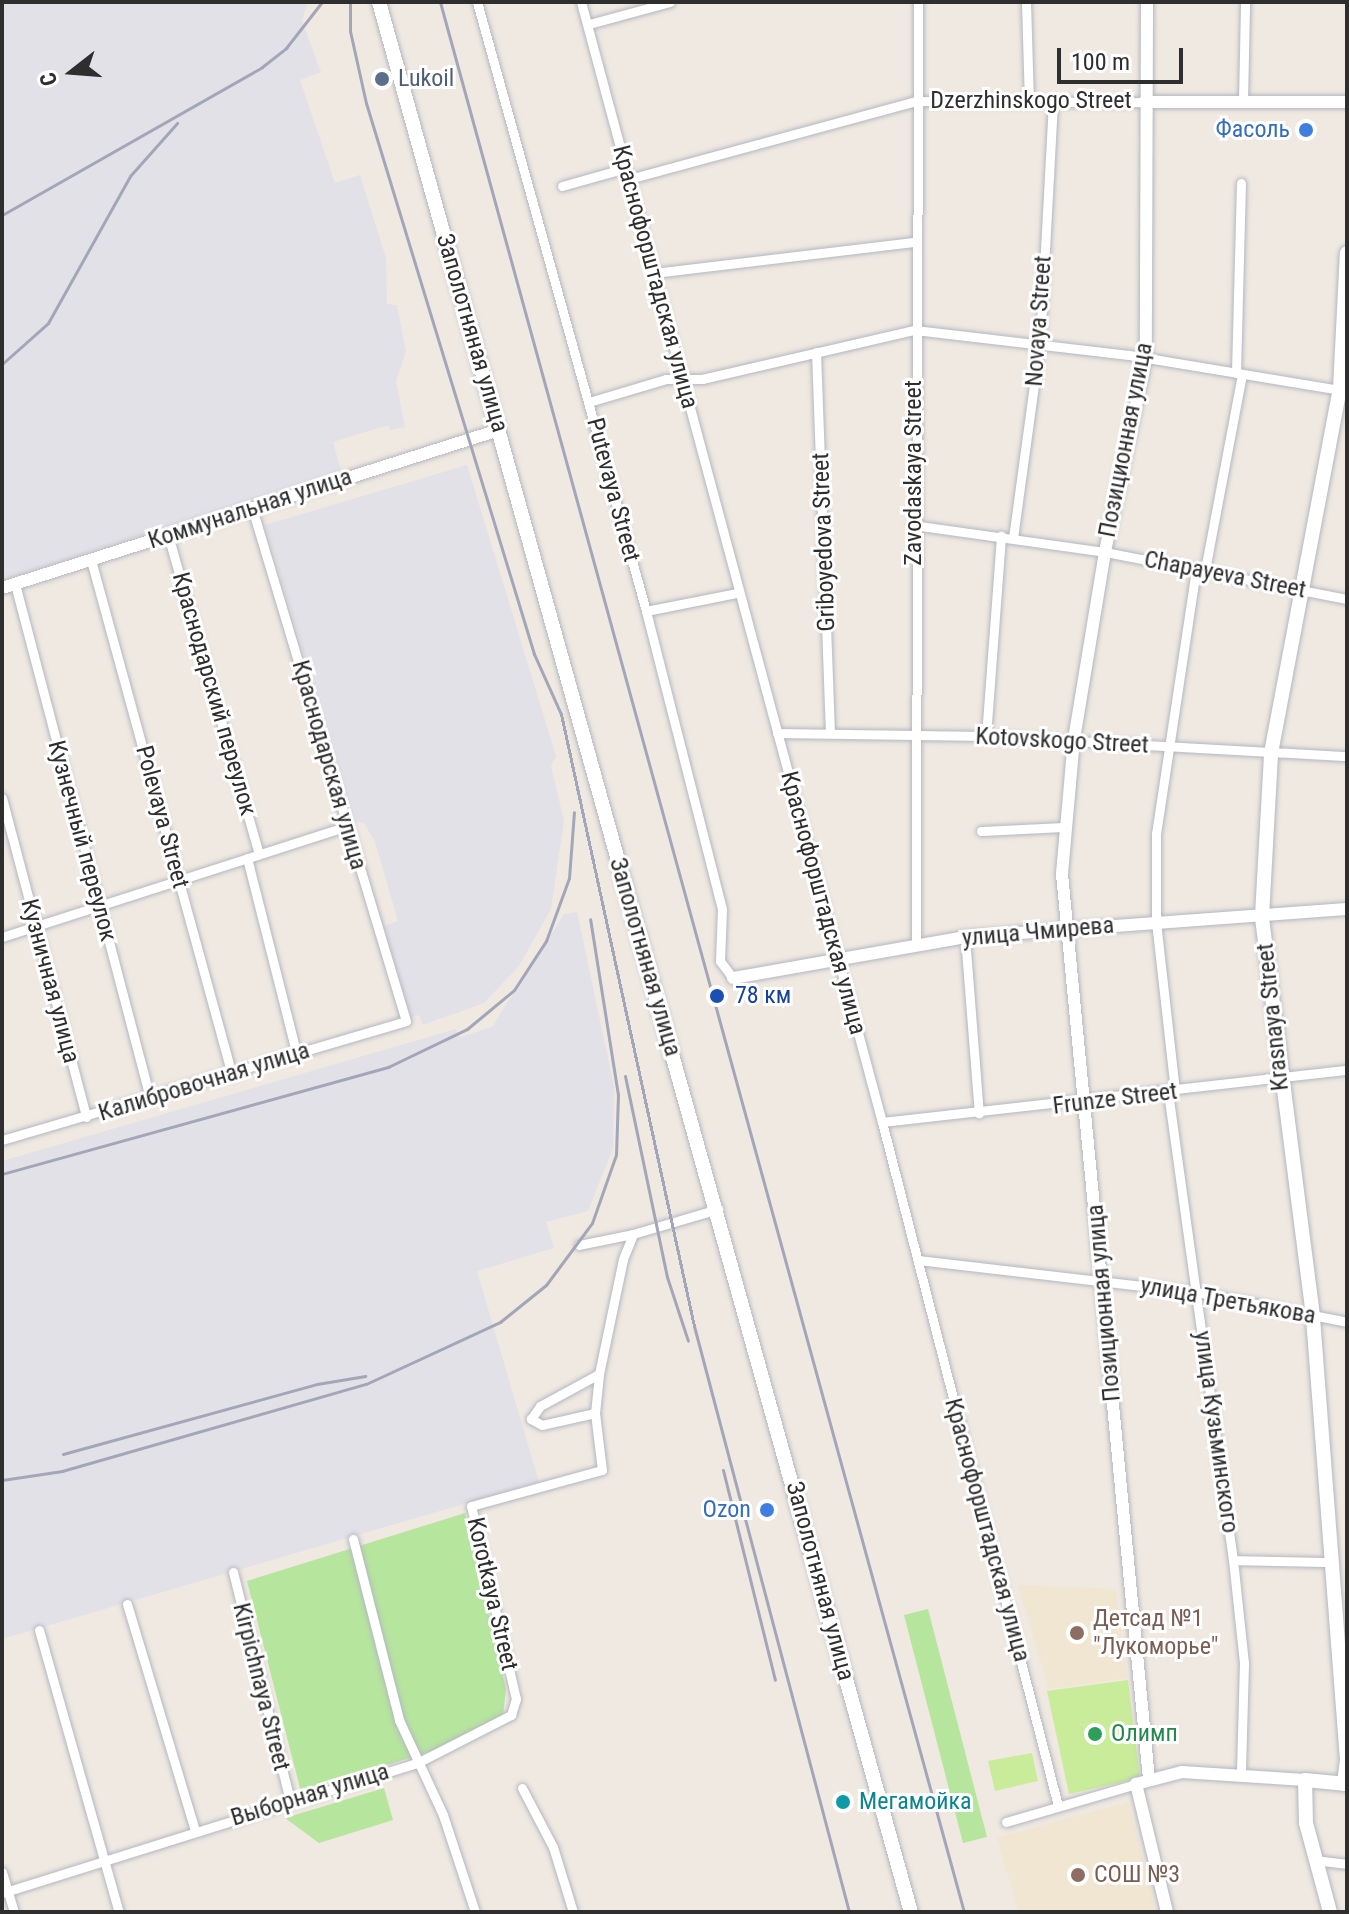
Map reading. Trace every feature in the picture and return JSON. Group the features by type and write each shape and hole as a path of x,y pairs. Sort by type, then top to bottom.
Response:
{"main road":[{"name":"Заполотняная улица","path":"379,2 719,1208 911,1912"},
{"name":"Krasnaya Street","path":"1346,1784 1313,1316 1279,1078 1262,916 1271,753 1299,591 1344,390 1347,253"},
{"path":"1330,1912 1306,1823 1305,1780 1346,1784"}],"street":[{"name":"Putevaya Street","path":"477,2 646,611 722,909 720,961 733,978"},
{"name":"Краснофорштадская улица","path":"581,2 684,378 737,593 882,1122 1058,1806"},
{"path":"589,24 670,2"},
{"name":"Zavodaskaya Street","path":"916,944 913,242 918,2"},
{"path":"1026,2 1029,101"},
{"name":"Позиционная улица","path":"1147,2 1144,102 1146,357 1105,552 1074,739 1064,827 1064,928 1103,1279 1142,1782 1167,1912"},
{"path":"1243,101 1245,2"},
{"name":"Dzerzhinskogo Street","path":"629,179 916,101 1347,102"},
{"name":"Novaya Street","path":"1013,538 1040,342 1053,102"},
{"path":"562,186 626,168"},
{"name":"улица Кузьминского","path":"1241,183 1239,373 1167,748 1156,834 1156,922 1172,1092 1244,1663 1241,1772"},
{"path":"654,273 913,242"},
{"path":"589,402 684,378 915,330 1040,342 1344,390"},
{"name":"Griboyedova Street","path":"816,352 830,732"},
{"name":"Коммунальная улица","path":"2,588 499,430"},
{"name":"Краснодарская улица","path":"252,508 406,1021"},
{"name":"Chapayeva Street","path":"913,525 1105,552 1347,599"},
{"name":"Краснодарский переулок","path":"168,535 259,854"},
{"path":"986,736 1001,536"},
{"name":"Polevaya Street","path":"91,560 232,1075"},
{"name":"Кузнечный переулок","path":"15,584 150,1098"},
{"path":"646,611 737,593"},
{"name":"Kotovskogo Street","path":"777,733 1074,739 1167,748 1347,756"},
{"name":"Кузничная улица","path":"2,798 86,1117"},
{"path":"2,937 181,883 347,826"},
{"path":"981,831 1064,827"},
{"path":"247,858 297,1055"},
{"name":"улица Чмирева","path":"733,978 965,937 1347,909"},
{"path":"965,937 979,1113"},
{"name":"Калибровочная улица","path":"2,1140 232,1075 406,1021"},
{"name":"Frunze Street","path":"882,1122 1084,1103 1347,1070"},
{"path":"579,1245 633,1234 719,1208"},
{"path":"599,1374 540,1406 531,1419 542,1425 595,1413 599,1374 623,1259 633,1234"},
{"name":"улица Третьякова","path":"918,1260 1196,1292 1347,1322"},
{"name":"Korotkaya Street","path":"511,1715 516,1699 471,1506 602,1470 595,1413"},
{"path":"353,1539 399,1720 443,1815 475,1912"},
{"path":"1233,1560 1331,1562"},
{"name":"Kirpichnaya Street","path":"233,1572 290,1801"},
{"path":"127,1604 195,1830"},
{"path":"39,1630 119,1912"},
{"name":"Выборная улица","path":"5,1892 417,1763 511,1715"},
{"path":"1006,1822 1182,1772 1241,1772 1305,1780"},
{"path":"522,1788 553,1847 573,1912"},
{"path":"1315,1860 1347,1864"},
{"path":"2,1872 5,1892 14,1912"}],"shaded area":[{"path":"308,2 302,21 321,72 300,80 335,183 360,175 386,258 387,304 397,305 406,352 396,381 405,427 390,430 388,425 333,442 341,470 2,580 2,4"},
{"path":"467,465 556,756 551,766 564,821 551,909 519,966 484,1003 423,1025 419,1015 411,1017 384,926 398,921 375,842 364,823 355,822 265,525"},
{"path":"577,912 614,1086 613,1148 588,1211 546,1222 554,1248 477,1271 539,1482 2,1639 2,1161 456,1029 460,1037 492,1027 564,914"},
{"name":"Детсад №1 \"Лукоморье\"","path":"1018,1585 1116,1589 1127,1678 1049,1689"},
{"name":"СОШ №3","path":"1128,1802 1157,1912 1019,1912 997,1838"}],"green space":[{"path":"465,1513 506,1689 503,1716 447,1746 301,1792 247,1581"},
{"path":"928,1609 987,1837 963,1843 904,1615"},
{"name":"Олимп","path":"1128,1680 1140,1778 1069,1794 1047,1691"},
{"path":"1032,1753 1038,1781 995,1791 988,1761"},
{"path":"384,1788 393,1820 319,1843 285,1818"}],"railway":[{"path":"2,215 262,67 286,48 322,2"},
{"path":"350,2 350,31 366,103 534,654 561,714 694,1326 849,1912"},
{"path":"440,2 964,1912"},
{"path":"2,364 48,323 130,176 177,123"},
{"path":"2,1174 388,1067 467,1029 514,990 546,941 569,878 574,812"},
{"path":"2,1480 62,1471 366,1384 500,1322 546,1285 592,1223 616,1155 618,1095 590,919"},
{"path":"625,1076 667,1277 688,1341"},
{"path":"63,1454 317,1384 365,1376"},
{"path":"723,1470 775,1680"}],"place":[{"name":"Lukoil","path":"382,79"},
{"name":"Фасоль","path":"1306,130"},
{"name":"78 км","path":"717,996"},
{"name":"Ozon","path":"767,1510"},
{"name":"Детсад №1 \"Лукоморье\"","path":"1077,1633"},
{"name":"Олимп","path":"1095,1734"},
{"name":"Мегамойка","path":"843,1802"},
{"name":"СОШ №3","path":"1078,1875"}]}
